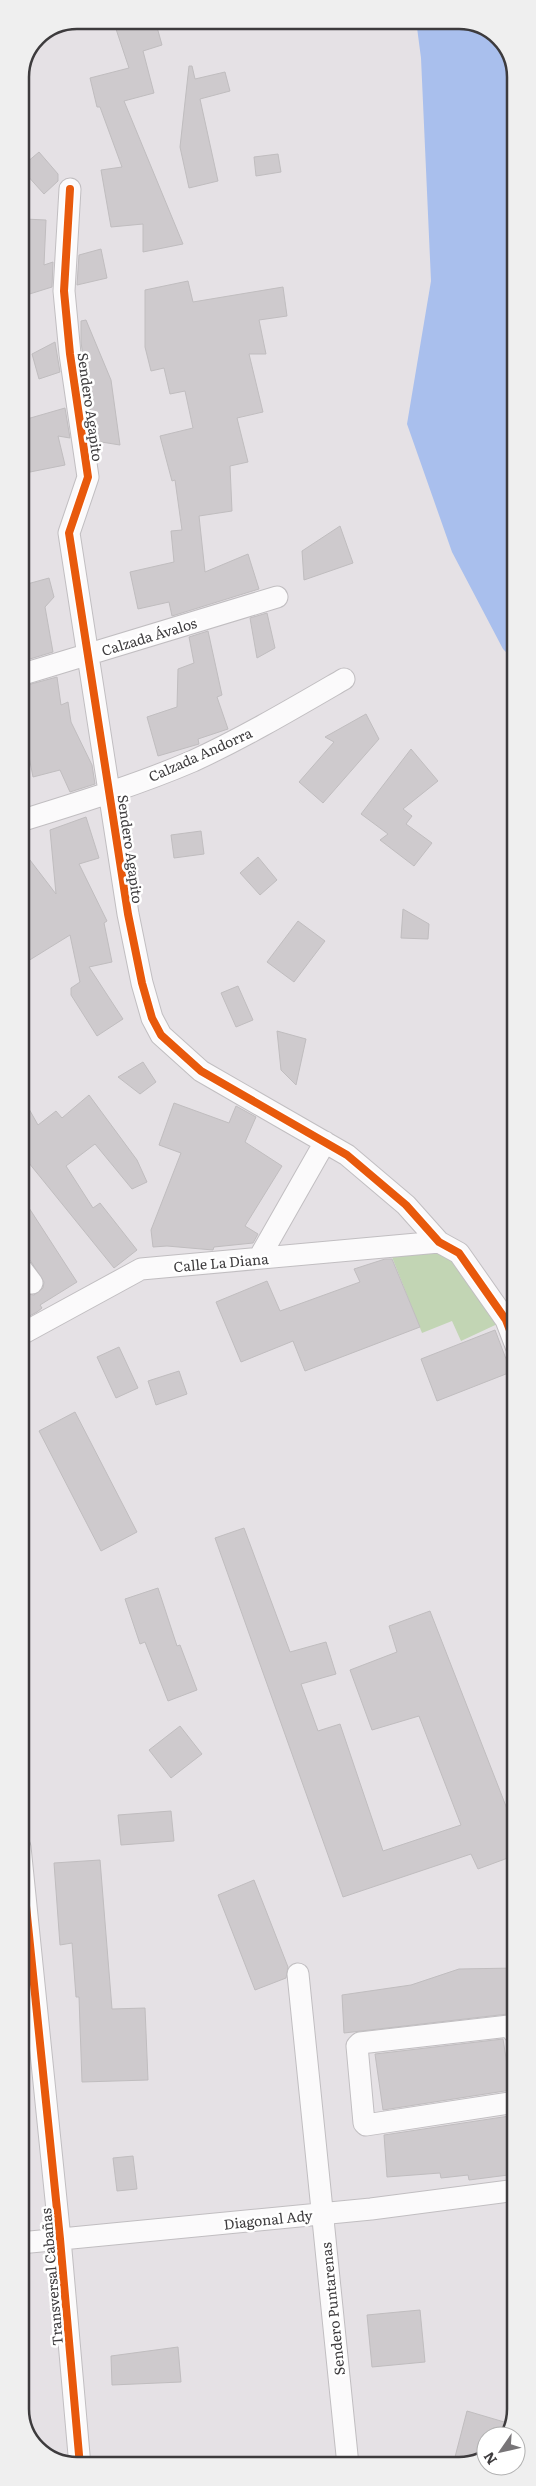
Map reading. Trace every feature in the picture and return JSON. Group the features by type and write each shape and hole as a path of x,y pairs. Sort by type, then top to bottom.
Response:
{"street":[{"name":"Sendero Agapito","path":"70,189 64,290 70,354 88,477 69,533 129,923 149,1009 161,1035 202,1071 347,1155 406,1205 439,1242 459,1253 507,1323"},
{"name":"Calzada Ávalos","path":"29,672 277,597"},
{"name":"Calzada Andorra","path":"29,818 110,792 192,761 253,732 344,679"},
{"path":"259,1258 325,1142"},
{"name":"Calle La Diana","path":"29,1330 141,1269 439,1242"},
{"name":"Transversal Cabañas","path":"29,1935 60,2239 79,2457"},
{"name":"Sendero Puntarenas","path":"298,1974 347,2457"},
{"path":"507,2026 360,2043 357,2046 364,2123 366,2125 507,2103"},
{"name":"Diagonal Ady","path":"29,2242 322,2213 371,2210 507,2191"}],"green space":[{"path":"439,1242 506,1320 461,1341 452,1321 422,1333 388,1247"}],"water":[{"path":"417,29 472,30 486,37 497,47 507,70 507,653 503,649 452,552 407,424 431,281 421,58"}],"building":[{"path":"116,29 158,29 162,45 143,51 154,93 124,101 183,244 143,252 143,224 111,227 101,170 122,167 100,107 97,107 90,78 129,68"},
{"path":"189,66 192,66 195,79 225,72 230,91 200,99 218,181 189,188 180,147"},
{"path":"39,152 58,174 58,181 44,194 29,177 29,160"},
{"path":"278,154 281,172 256,176 254,157"},
{"path":"29,219 46,220 44,265 53,262 52,287 29,294"},
{"path":"101,249 107,278 77,285 79,255"},
{"path":"188,281 193,302 283,287 287,316 259,320 266,354 249,354 263,412 237,418 248,462 230,466 232,511 199,516 205,572 248,554 259,589 172,616 169,602 138,609 130,572 174,562 171,531 182,530 175,480 172,481 160,436 193,428 185,391 170,394 164,368 151,371 145,347 145,290"},
{"path":"86,320 111,380 120,445 95,441 81,342 81,321"},
{"path":"55,342 60,372 39,379 32,354"},
{"path":"65,408 70,438 58,436 65,465 29,472 29,418"},
{"path":"340,526 353,563 304,580 302,551"},
{"path":"49,578 54,597 45,607 53,652 29,659 29,584"},
{"path":"267,613 275,648 257,658 250,618"},
{"path":"208,631 222,695 217,697 228,729 198,739 199,744 158,756 147,717 177,707 178,669 194,663 189,637"},
{"path":"57,677 61,705 68,702 71,722 92,765 95,784 70,792 60,770 33,777 29,756 29,685"},
{"path":"366,714 379,739 323,803 299,782 334,742 325,737"},
{"path":"411,749 438,781 403,809 412,816 406,824 432,843 414,866 380,840 388,834 361,814"},
{"path":"86,817 99,858 79,864 107,921 104,923 112,962 89,967 123,1019 97,1036 71,995 71,988 80,982 70,935 29,960 29,859 56,894 50,830"},
{"path":"201,831 204,854 174,858 171,835"},
{"path":"258,857 277,880 260,895 240,873"},
{"path":"403,909 429,924 428,939 401,938"},
{"path":"298,921 325,941 294,982 267,962"},
{"path":"238,986 253,1020 236,1027 221,993"},
{"path":"277,1031 306,1039 296,1085 281,1070"},
{"path":"143,1062 156,1082 140,1094 118,1077"},
{"path":"89,1095 137,1160 147,1182 132,1189 95,1144 66,1166 93,1208 100,1203 137,1250 114,1268 29,1163 29,1109 38,1125 56,1111 62,1118"},
{"path":"174,1103 229,1123 236,1106 256,1117 245,1142 282,1166 245,1226 258,1234 253,1243 214,1247 213,1250 167,1246 153,1247 151,1230 181,1153 159,1145"},
{"path":"29,1208 77,1282 40,1305 42,1308 29,1316 29,1294 34,1295 43,1288 44,1282 30,1260"},
{"path":"385,1259 392,1259 420,1327 305,1371 293,1341 241,1362 216,1302 267,1281 280,1311 360,1282 354,1269"},
{"path":"495,1330 507,1362 507,1374 437,1401 421,1359"},
{"path":"119,1347 138,1388 116,1398 97,1357"},
{"path":"179,1371 187,1394 156,1405 148,1381"},
{"path":"75,1412 137,1532 101,1551 39,1431"},
{"path":"244,1528 290,1652 326,1642 336,1674 301,1684 318,1731 340,1724 383,1851 461,1825 419,1716 372,1730 350,1670 397,1652 389,1626 430,1611 507,1809 507,1858 478,1869 471,1854 343,1897 215,1538"},
{"path":"158,1588 177,1646 180,1645 197,1690 168,1701 145,1642 140,1644 125,1599"},
{"path":"180,1726 202,1754 171,1778 149,1750"},
{"path":"171,1811 174,1841 121,1845 118,1815"},
{"path":"100,1860 112,2009 145,2008 148,2080 82,2082 79,1997 76,1997 72,1943 60,1945 54,1863"},
{"path":"254,1880 288,1967 286,1978 255,1990 218,1895"},
{"path":"507,1968 507,2014 344,2033 342,1995 411,1985 459,1969"},
{"path":"503,2039 507,2064 507,2091 383,2110 375,2054"},
{"path":"507,2116 507,2175 469,2180 468,2175 441,2178 440,2173 387,2177 384,2135"},
{"path":"133,2156 137,2189 117,2191 113,2158"},
{"path":"420,2310 425,2362 372,2367 367,2315"},
{"path":"178,2347 181,2382 112,2385 111,2356"},
{"path":"467,2411 505,2422 504,2426 476,2426 476,2454 455,2457"}],"cycle path":[{"path":"70,189 64,291 70,354 88,477 69,533 128,914 142,983 152,1018 161,1035 201,1071 347,1155 406,1205 439,1242 459,1253 507,1323"},
{"path":"29,1935 60,2239 79,2457"}]}
